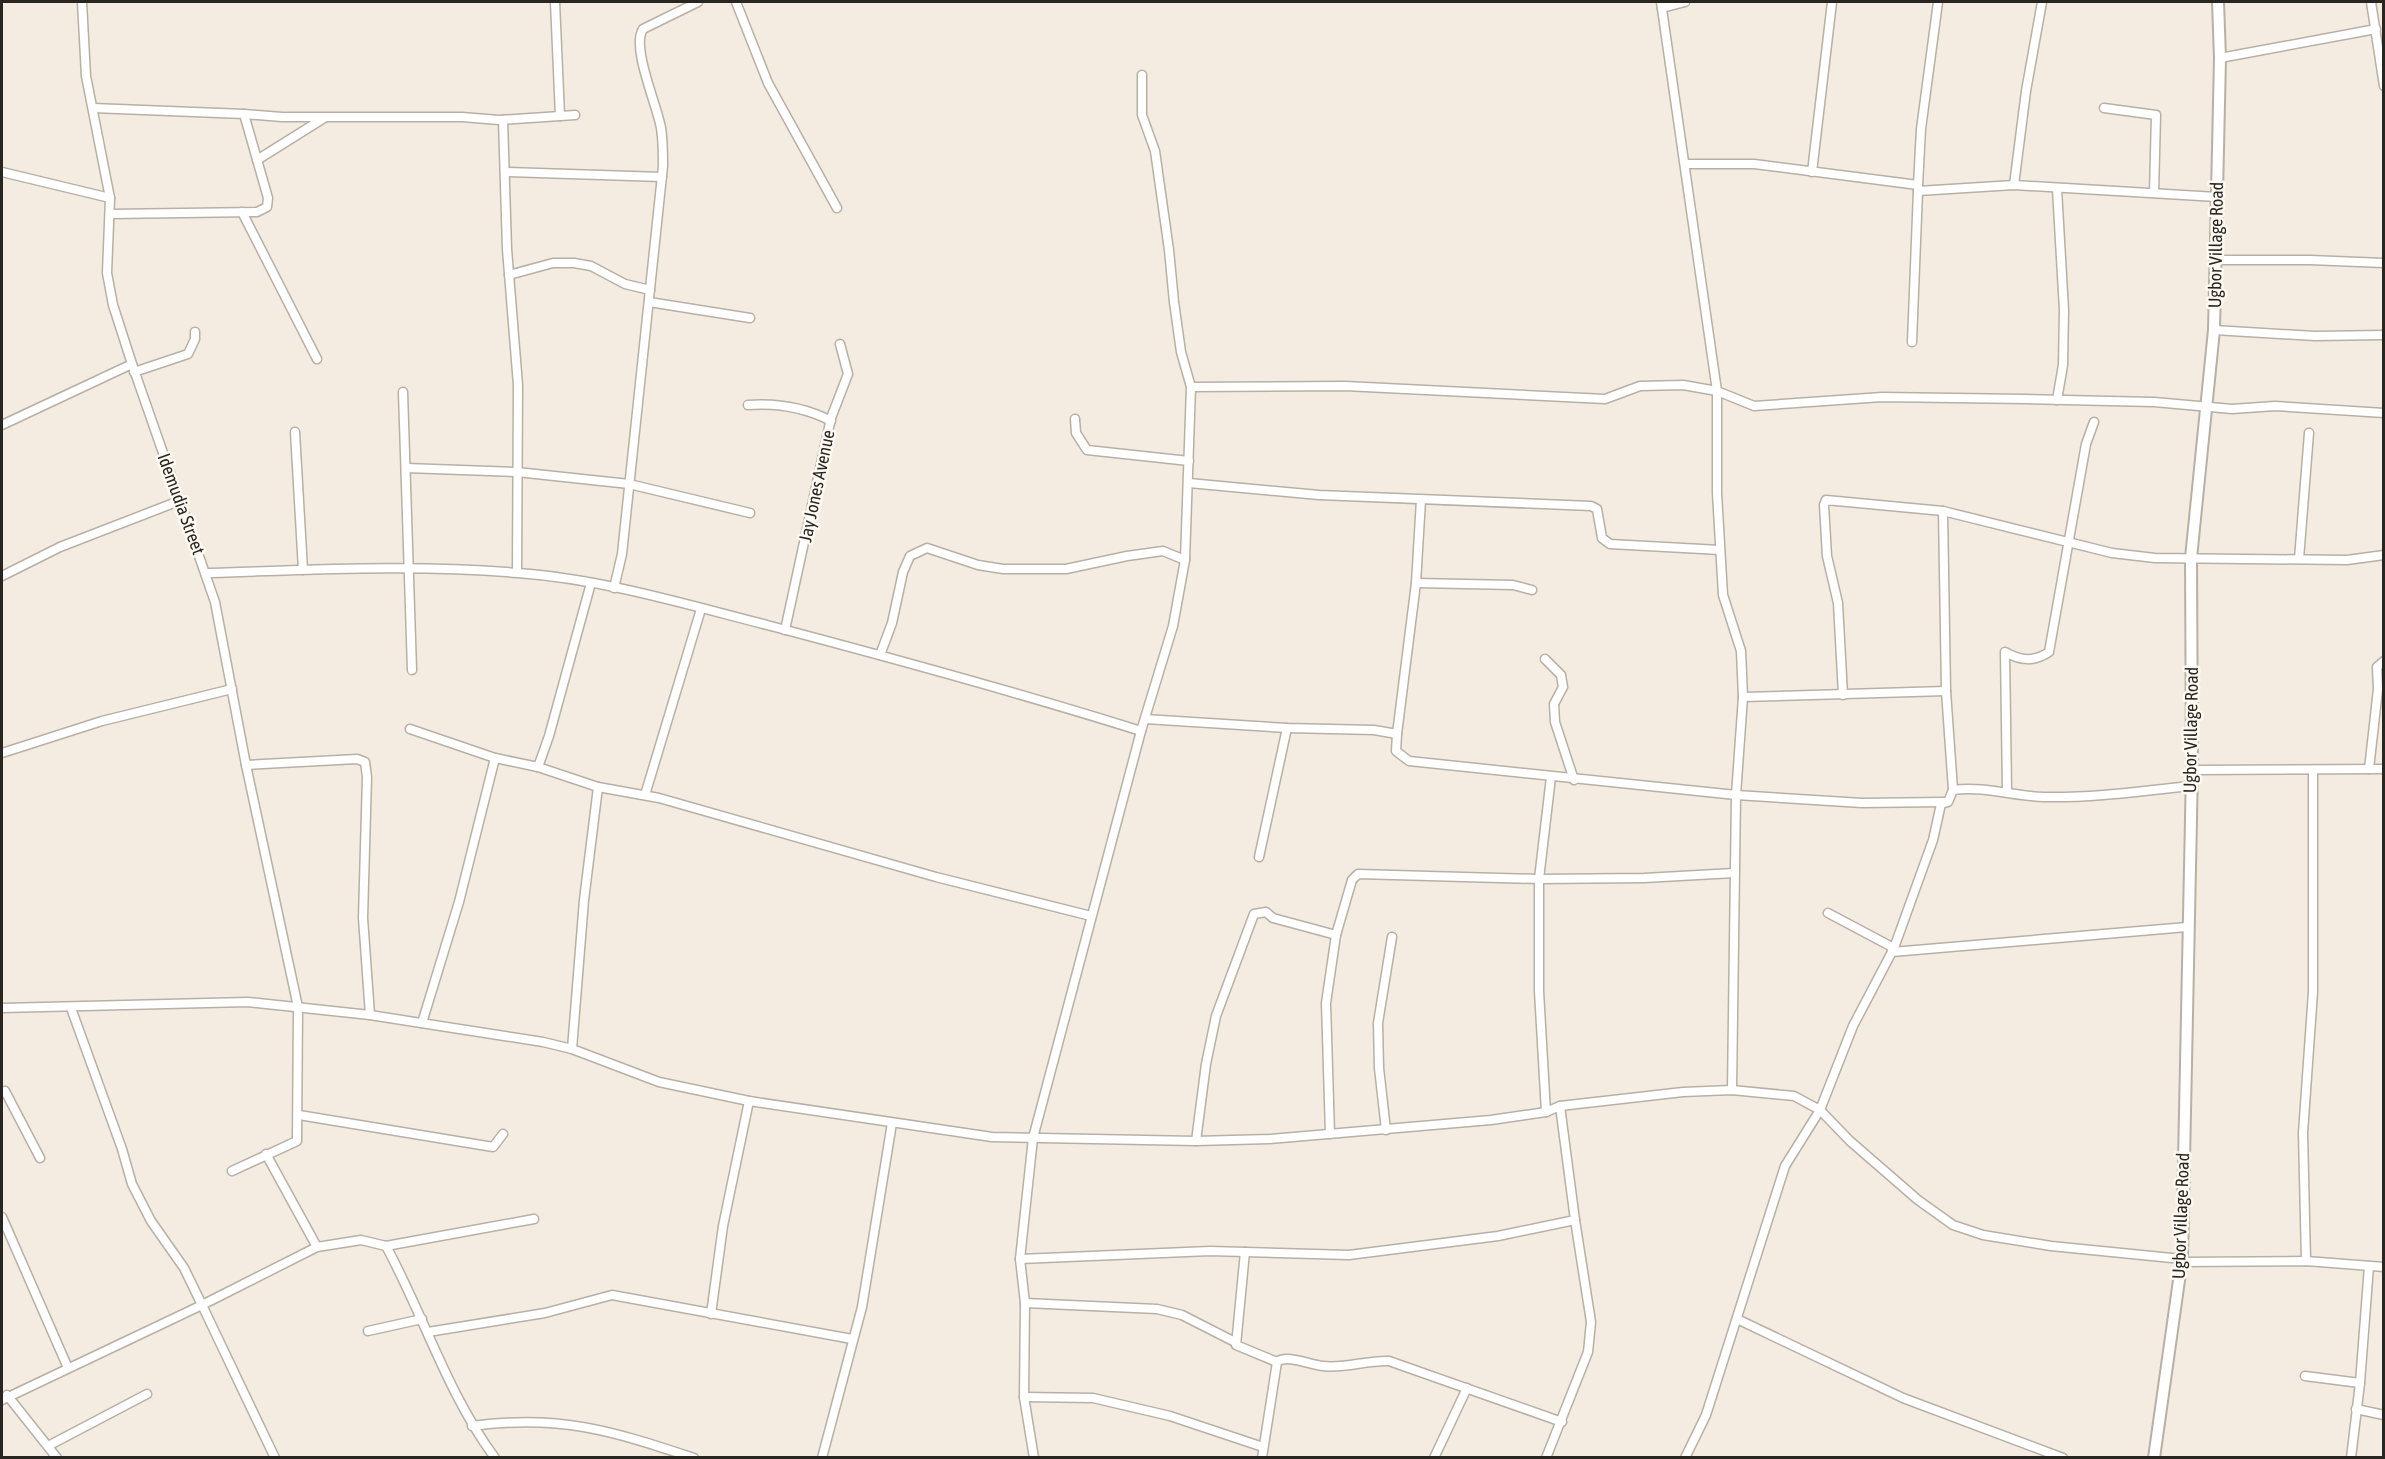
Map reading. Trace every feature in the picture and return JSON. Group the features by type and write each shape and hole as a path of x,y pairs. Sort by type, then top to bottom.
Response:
{"street":[{"name":"Idemudia Street","path":"82,2 86,76 110,198 107,273 133,368 215,602 246,765 298,1007 299,1115 297,1141 267,1154"},
{"path":"555,2 560,116"},
{"path":"614,588 622,554 662,177 662,129 640,52 639,38 643,29 698,2"},
{"path":"736,2 768,83 837,208"},
{"path":"1685,2 1662,5 1717,391 1717,493 1723,595 1741,651 1743,698 1736,795 1732,1090"},
{"path":"1812,172 1832,2"},
{"path":"1912,342 1918,188 1927,81 1938,2"},
{"path":"2014,185 2026,91 2042,2"},
{"name":"Ugbor Village Road","path":"2154,1458 2182,1261 2187,927 2192,770 2191,558 2214,330 2220,58 2218,2"},
{"path":"2371,2 2384,86"},
{"path":"2220,58 2376,29"},
{"path":"1034,1458 1024,1397 1025,1304 1020,1259 1033,1138 1141,731 1173,626 1185,560 1191,387 1181,352 1155,151 1142,115 1142,75"},
{"path":"93,108 324,118 503,120 575,115"},
{"path":"2104,108 2156,116 2154,193"},
{"path":"110,214 262,210 269,202 244,114"},
{"path":"257,159 324,118"},
{"path":"503,120 509,274 518,386 517,572"},
{"path":"1684,164 1754,164 1918,188 2014,185 2217,197"},
{"path":"2,172 110,198"},
{"path":"506,172 662,177"},
{"path":"2057,189 2064,309 2063,365 2057,400"},
{"path":"242,212 317,360"},
{"path":"2215,260 2384,263"},
{"path":"509,274 553,263 574,263 591,266 625,284 650,290"},
{"path":"649,302 750,318"},
{"path":"2214,330 2315,336 2384,335"},
{"path":"2,425 133,368 188,354 195,339 195,332"},
{"name":"Jay Jones Avenue","path":"785,630 831,421 848,374 840,344"},
{"path":"1191,387 1345,386 1605,399 1640,386 1683,386 1717,391 1754,406 1882,398 2057,400 2207,405 2232,409 2276,406 2384,413"},
{"path":"403,392 412,670"},
{"path":"748,405 791,406 831,421"},
{"path":"1075,419 1076,433 1087,450 1189,461"},
{"path":"2007,791 2005,652 2021,659 2037,660 2049,652 2086,444 2094,422"},
{"path":"295,432 303,570"},
{"path":"2299,559 2309,433"},
{"path":"406,468 517,472 629,484 750,513"},
{"path":"1189,483 1421,500 1591,506 1597,509 1602,538 1610,544 1720,549"},
{"path":"1843,695 1838,603 1827,556 1824,505 1831,499 1943,511 2112,553 2155,558 2347,560 2384,555"},
{"path":"1421,500 1416,583 1396,751 1409,761 1574,780 1736,795 1862,803 1948,802"},
{"path":"2,576 60,547 179,501"},
{"path":"1943,511 1946,691 1953,790 1948,802"},
{"path":"880,655 892,623 903,572 910,556 921,549 927,548 978,565 1004,569 1066,569 1126,556 1163,551 1185,560"},
{"path":"206,573 303,570 517,572 591,583 785,630 1011,690 1141,731"},
{"path":"538,767 549,736 591,583"},
{"path":"1416,583 1513,585 1532,590"},
{"path":"645,795 701,609"},
{"path":"1545,660 1561,675 1563,687 1554,704 1555,722 1574,780"},
{"path":"2369,769 2378,689 2377,667 2384,661"},
{"path":"2,753 102,721 232,689"},
{"path":"1743,698 1946,691"},
{"path":"1145,719 1287,728 1374,730 1397,734"},
{"path":"1259,857 1287,728"},
{"path":"410,729 495,758 538,767 598,787 645,795 936,877 1091,916"},
{"path":"422,1023 459,902 495,758"},
{"path":"246,765 357,759 365,762 367,777 363,918 370,1015"},
{"path":"2192,770 2384,769"},
{"path":"2306,1261 2303,1133 2313,992 2313,770"},
{"path":"1546,1112 1539,991 1539,879 1551,777"},
{"path":"1953,790 2007,791 2044,797 2103,795 2190,786"},
{"path":"572,1049 584,900 598,787"},
{"path":"1685,1458 1706,1415 1785,1166 1820,1110 1853,1026 1893,950 1933,840 1941,804 1948,802"},
{"path":"1330,1134 1326,1003 1336,935 1352,880 1358,874 1539,879 1644,878 1734,873"},
{"path":"1196,1141 1206,1064 1216,1016 1254,914 1266,912 1273,918 1336,935"},
{"path":"1828,914 1893,950 2187,927"},
{"path":"1386,1130 1379,1068 1378,1023 1392,937"},
{"path":"2,1008 248,1002 370,1015 509,1035 572,1049 659,1082 749,1101 992,1137 1196,1141 1386,1130 1546,1112 1560,1106 1683,1092 1732,1090 1794,1096 1820,1110 1850,1141 1918,1200 1953,1226 1983,1235 2051,1246 2182,1261 2306,1261 2384,1267"},
{"path":"71,1008 122,1149 132,1184 151,1221 184,1268 275,1458"},
{"path":"2,1093 5,1091 40,1158"},
{"path":"711,1314 723,1226 749,1101"},
{"path":"1546,1458 1588,1352 1591,1322 1560,1106"},
{"path":"299,1115 494,1147 502,1134"},
{"path":"822,1458 861,1308 892,1123"},
{"path":"232,1171 267,1154 317,1247"},
{"path":"2,1217 68,1368"},
{"path":"57,1458 4,1397 202,1305 317,1247 361,1240 386,1246 534,1219"},
{"path":"1020,1259 1210,1251 1349,1255 1498,1236 1575,1220"},
{"path":"386,1246 422,1319 448,1380 472,1426 495,1458"},
{"path":"1245,1252 1235,1342 1238,1348 1277,1362 1284,1359 1332,1368 1364,1361 1389,1361 1562,1422"},
{"path":"2351,1458 2360,1383 2369,1266"},
{"path":"428,1332 545,1313 612,1295 852,1339"},
{"path":"1025,1304 1157,1309 1182,1315 1235,1342"},
{"path":"368,1331 422,1319"},
{"path":"1737,1319 1903,1398 2062,1457"},
{"path":"1262,1458 1277,1362"},
{"path":"2305,1376 2360,1383"},
{"path":"1434,1458 1467,1388"},
{"path":"48,1446 147,1394"},
{"path":"1024,1397 1093,1398 1170,1416 1263,1447"},
{"path":"2356,1409 2384,1415"},
{"path":"472,1426 513,1420 564,1422 621,1433 694,1458"}]}
